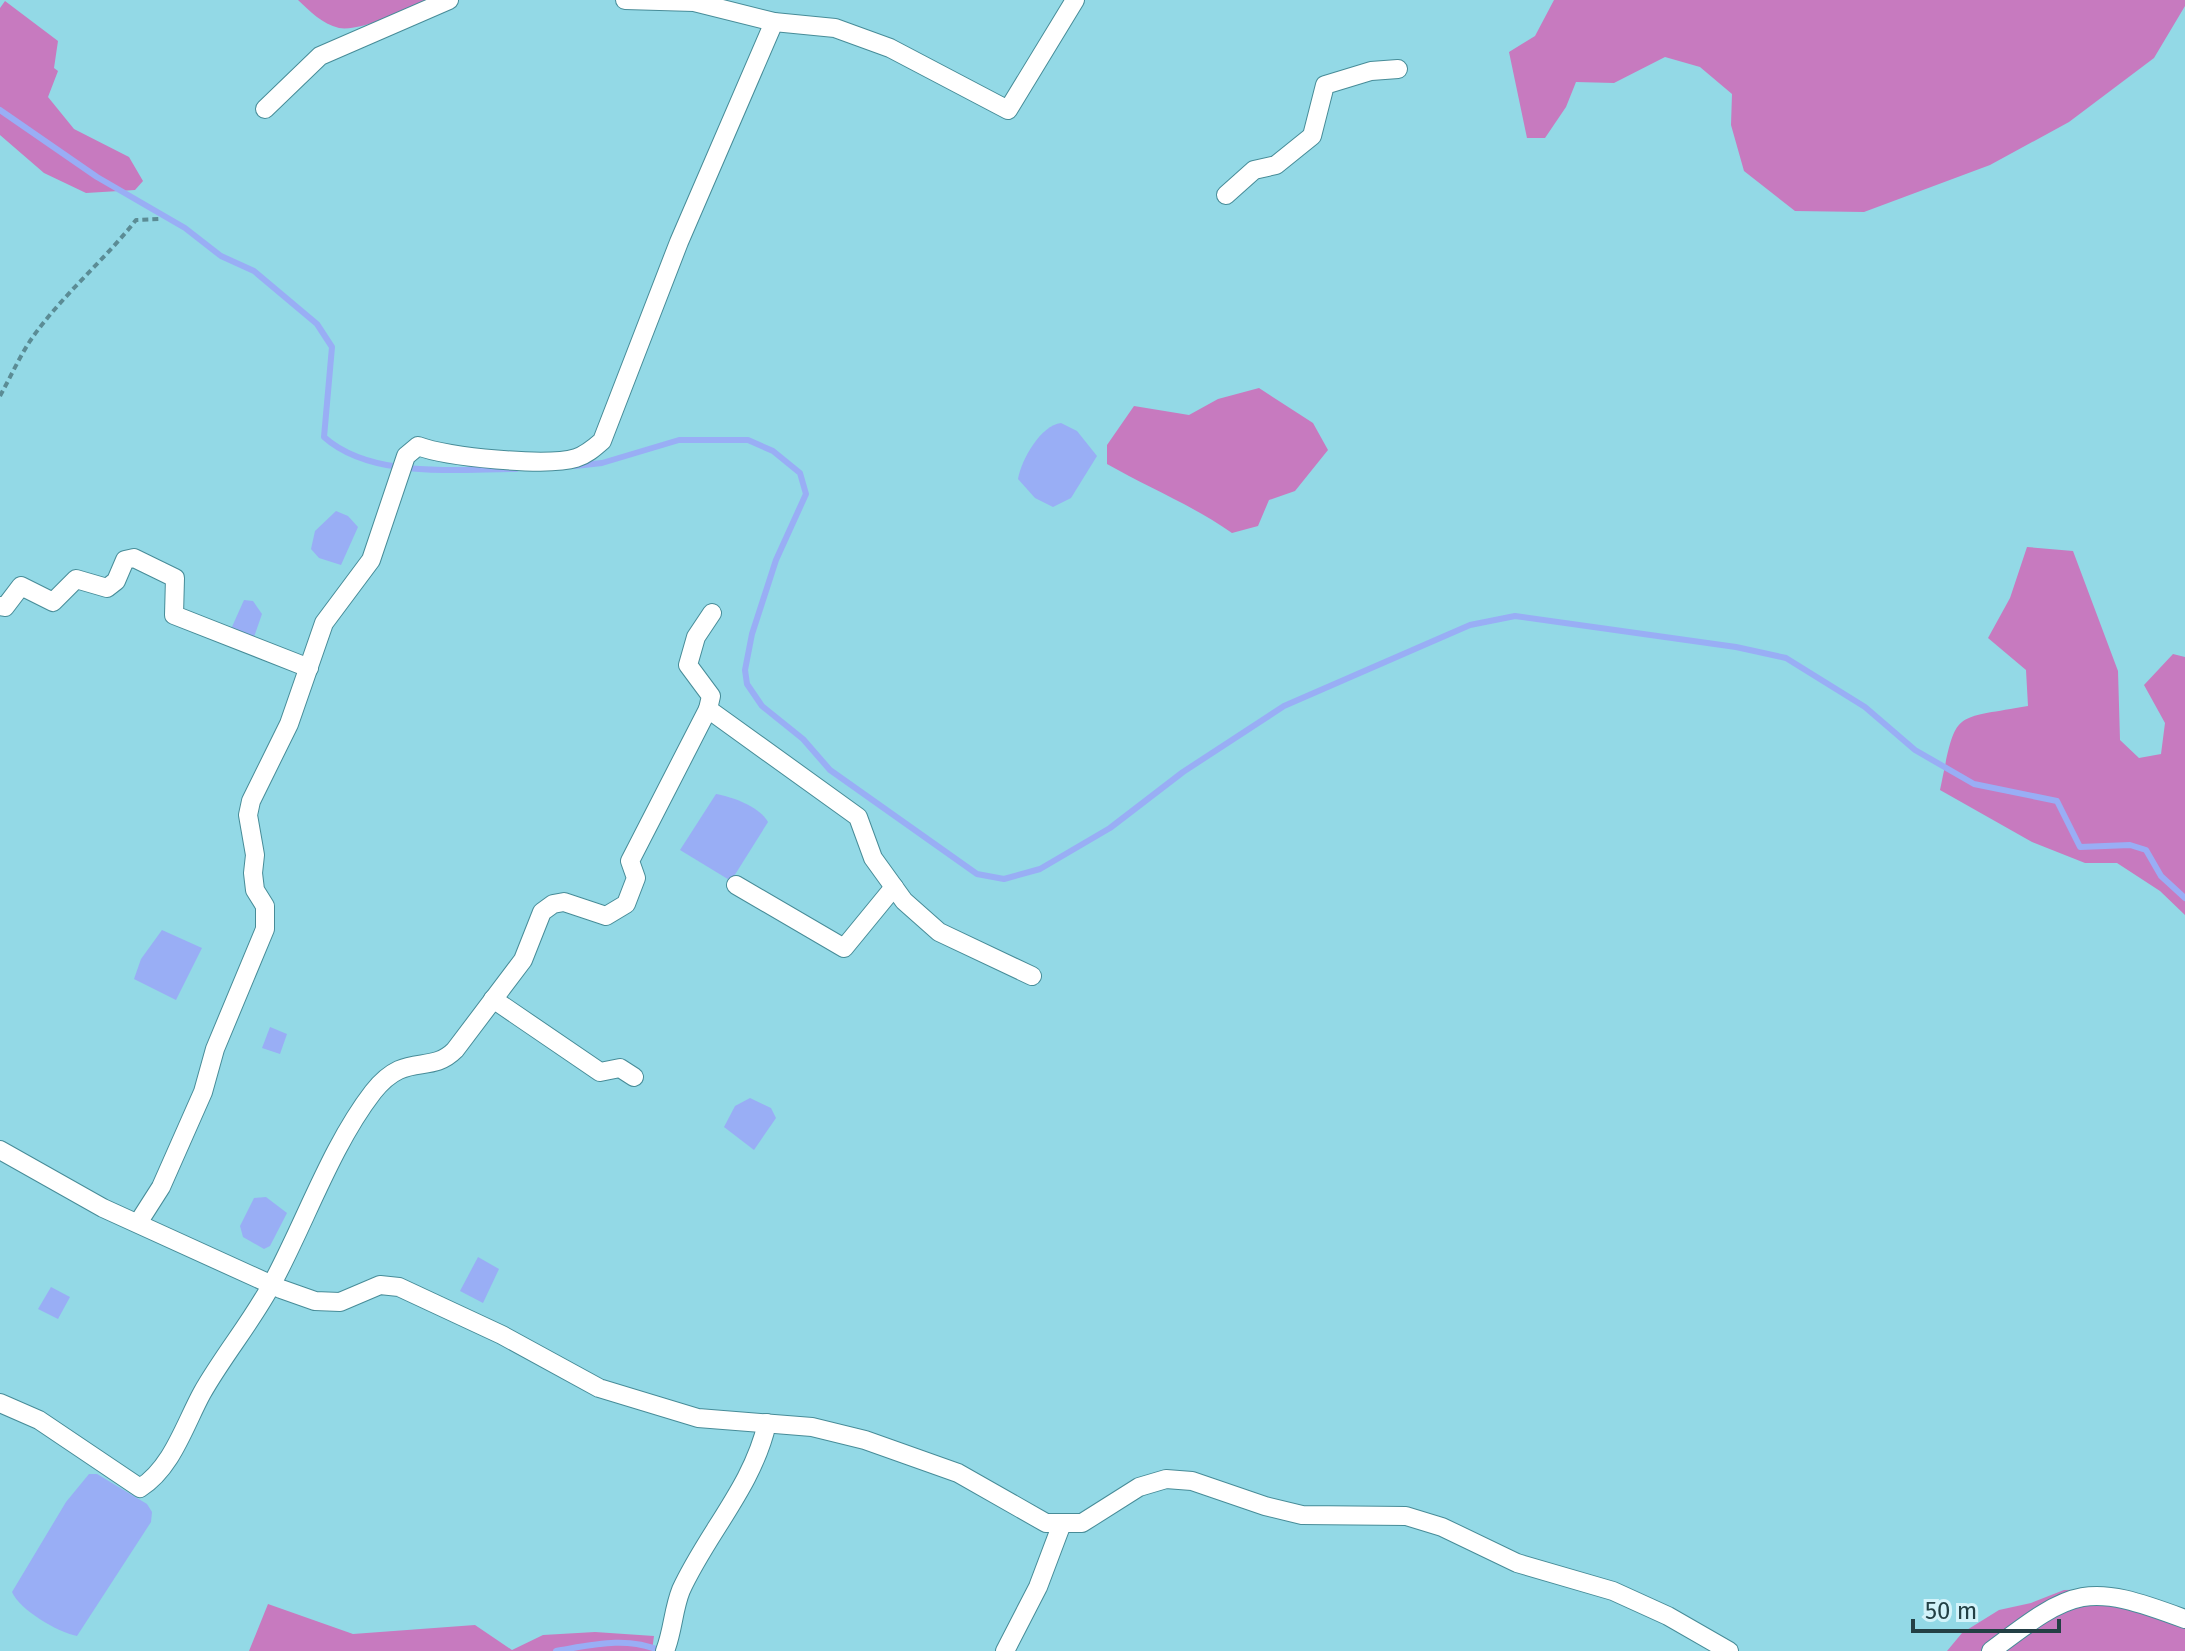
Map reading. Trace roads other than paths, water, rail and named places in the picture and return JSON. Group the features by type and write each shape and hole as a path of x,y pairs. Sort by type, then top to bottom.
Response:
{"street":[{"path":"265,109 320,56 449,0"},
{"path":"625,0 684,1 774,22 825,26 863,37 1008,110 1075,0"},
{"path":"138,1223 161,1187 183,1131 203,1092 215,1049 265,929 265,906 255,890 255,855 248,815 289,724 328,615 371,560 406,456 418,446 463,458 563,461 590,452 602,441 679,242 774,22"},
{"path":"1226,195 1254,170 1276,165 1312,136 1325,85 1371,71 1398,69"},
{"path":"0,606 5,607 21,586 53,602 76,579 107,588 116,581 125,560 134,558 175,578 174,615 309,668"},
{"path":"0,1403 39,1420 140,1488 151,1481 179,1442 222,1358 272,1285 347,1133 371,1094 400,1066 444,1061 523,960 542,912 553,904 564,902 606,916 626,904 636,878 630,861 708,709 711,696 688,665 696,637 712,613"},
{"path":"708,709 858,817 873,858 894,887 939,932 1032,976"},
{"path":"736,885 844,948 894,887"},
{"path":"493,999 600,1072 620,1068 634,1077"},
{"path":"0,1150 103,1208 272,1285 315,1301 340,1302 380,1285 399,1287 502,1335 599,1388 698,1418 767,1423 837,1433 958,1473 1046,1523 1061,1526 1082,1523 1139,1487 1166,1479 1192,1481 1302,1515 1406,1516 1442,1527 1517,1563 1613,1591 1668,1616 1729,1651"},
{"path":"667,1646 681,1592 731,1509 762,1442 767,1423"},
{"path":"1005,1651 1038,1587 1061,1526"},
{"path":"1991,1651 2057,1605 2080,1595 2101,1594 2130,1599 2185,1619"}],"water":[{"path":"1061,423 1077,431 1097,456 1071,498 1053,507 1035,498 1018,479 1023,463 1039,437"},
{"path":"336,511 348,516 358,527 341,565 319,558 311,549 315,531"},
{"path":"244,600 253,601 262,614 254,637 231,629"},
{"path":"716,794 753,807 768,822 731,881 680,850"},
{"path":"162,930 202,948 176,1000 134,979 141,959"},
{"path":"270,1027 287,1034 280,1054 262,1048"},
{"path":"750,1098 771,1108 776,1118 754,1150 724,1127 735,1106"},
{"path":"266,1197 287,1213 270,1246 264,1249 243,1237 240,1226 254,1198"},
{"path":"478,1257 499,1269 483,1303 460,1291"},
{"path":"51,1287 70,1297 58,1319 38,1309"},
{"path":"89,1474 97,1474 147,1504 152,1512 151,1522 77,1636 40,1619 23,1606 12,1592 66,1502"}],"waterway":[{"path":"0,110 97,177 185,228 221,256 254,271 317,324 332,347 324,437 365,460 390,466 441,470 516,469"},
{"path":"575,466 602,463 679,440 748,440 773,451 800,473 806,494 776,560 752,634 745,670 747,684 762,706 803,739 830,770 977,874 1004,879 1040,869 1110,828 1183,772 1284,706 1470,625 1515,616 1736,647 1786,658 1865,707 1915,750 1974,784 2057,801 2080,847 2130,845 2146,850 2161,876 2185,898"},
{"path":"556,1651 622,1643 661,1651"}]}
